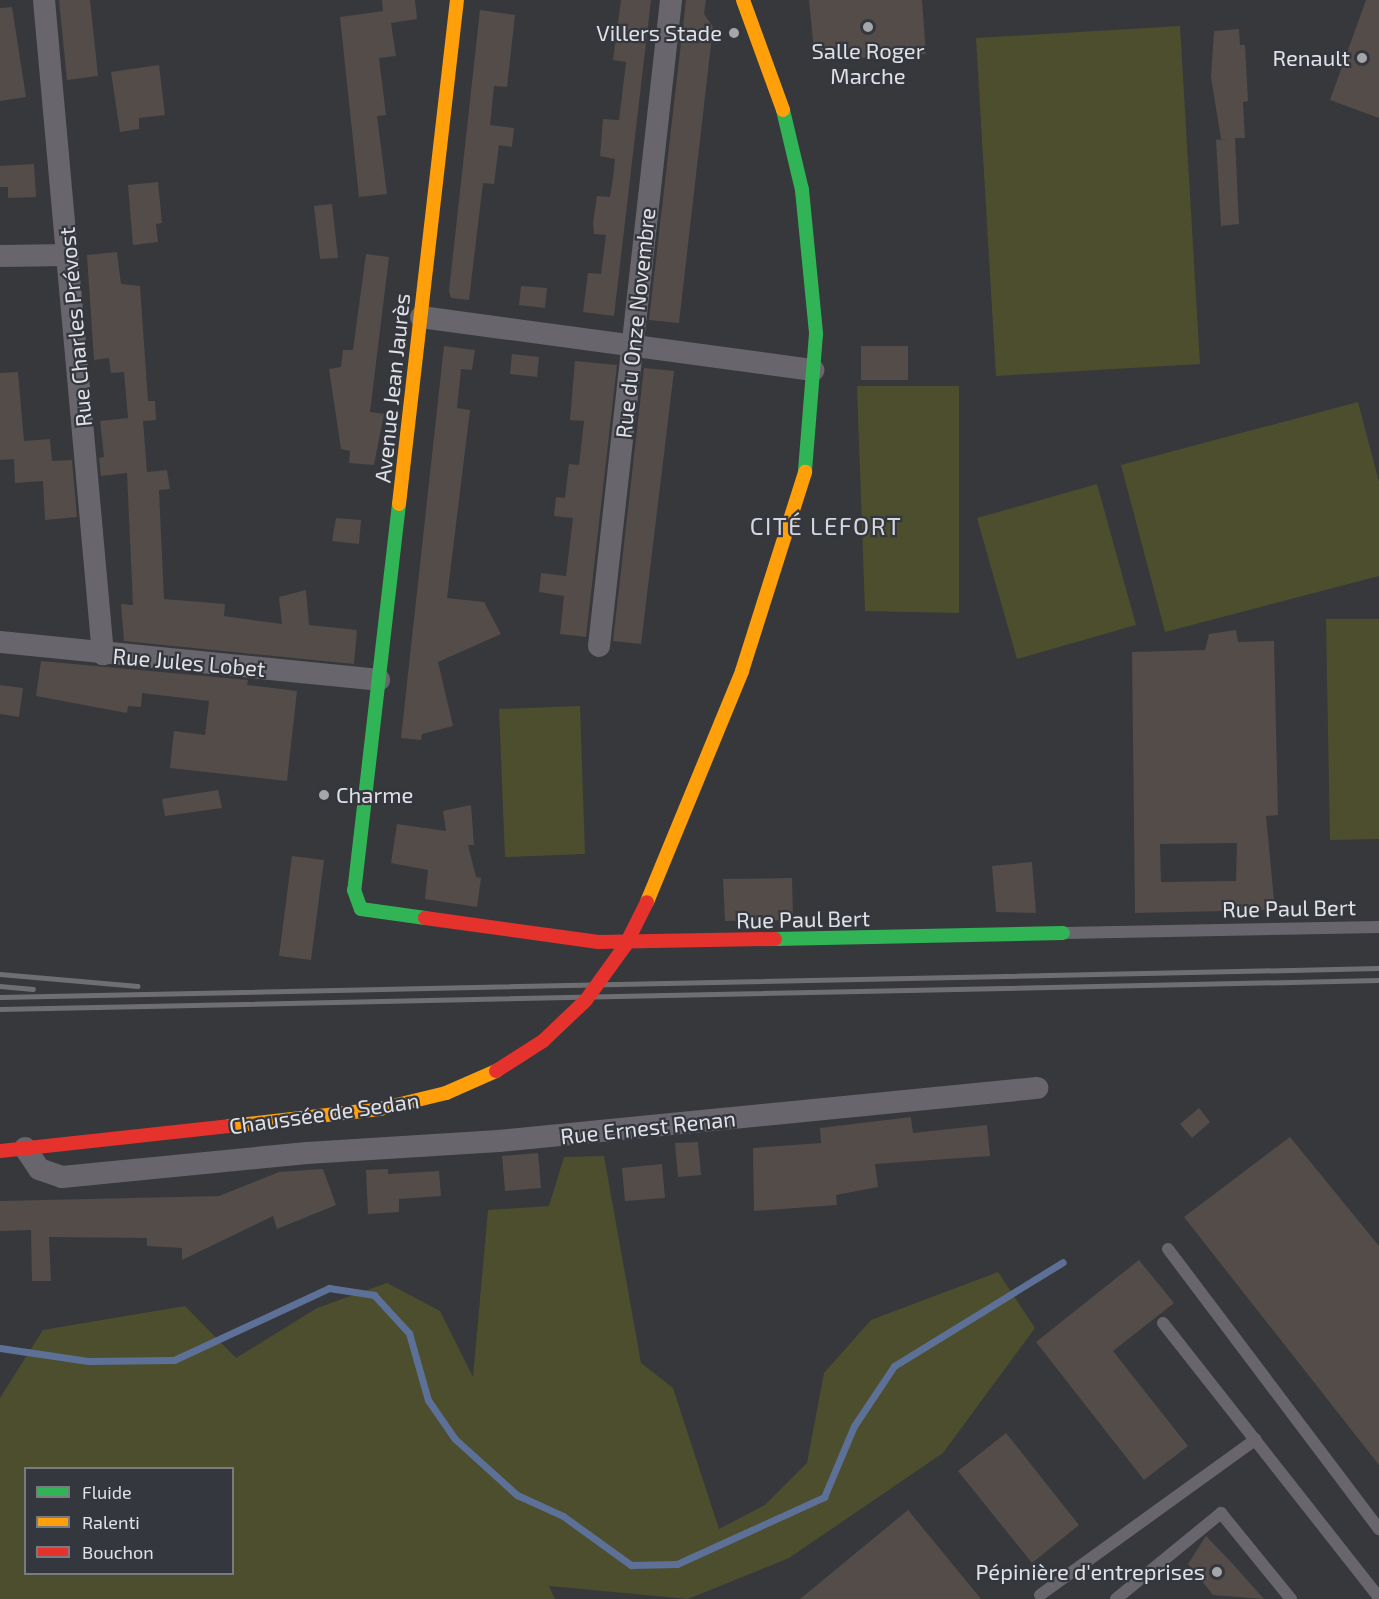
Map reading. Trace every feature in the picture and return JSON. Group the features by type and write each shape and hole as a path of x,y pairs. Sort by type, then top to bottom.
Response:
{"main road":[{"name":"Avenue Jean Jaurès","path":"367,781 458,0"},
{"name":"Chaussée de Sedan","path":"0,1151 397,1106 447,1094 496,1071 543,1041 586,1000 625,946 647,902 770,592 805,471 816,334 802,190 786,117 743,0"},
{"name":"Rue Paul Bert","path":"367,781 354,890 355,900 368,914 558,939 643,943 1063,933"}],"street":[{"name":"Rue Charles Prévost","path":"44,0 103,654"},
{"name":"Rue du Onze Novembre","path":"599,646 671,0"},
{"path":"0,256 68,255"},
{"path":"421,317 813,370"},
{"name":"Rue Jules Lobet","path":"0,642 379,680"},
{"name":"Rue Ernest Renan","path":"259,1157 500,1141 1037,1088"},
{"name":"Chaussée de Sedan","path":"25,1148 39,1169 62,1177 199,1167 259,1157"}],"lane":[{"name":"Rue Paul Bert","path":"1063,933 1379,927"},
{"path":"1168,1249 1379,1529"},
{"path":"1163,1323 1379,1597"},
{"path":"1040,1595 1256,1439"},
{"path":"1116,1599 1221,1513 1291,1599"}],"green space":[{"path":"1180,26 1200,364 996,376 976,38"},
{"path":"857,386 959,386 959,613 865,611"},
{"path":"1358,402 1379,482 1379,576 1165,632 1121,465"},
{"path":"1097,484 1136,625 1017,659 977,518"},
{"path":"1326,619 1379,619 1379,839 1330,840"},
{"path":"580,706 585,854 505,857 499,709"},
{"path":"604,1156 641,1363 673,1388 719,1529 765,1505 807,1463 824,1373 871,1320 998,1272 1035,1328 943,1453 789,1558 688,1599 549,1586 555,1599 0,1599 0,1398 43,1330 185,1306 236,1358 317,1308 387,1283 440,1311 473,1377 488,1210 549,1206 564,1157"}],"building":[{"path":"59,0 90,0 98,76 67,80"},
{"path":"382,0 415,0 417,19 391,23 396,56 379,58 386,115 377,116 387,194 359,197 340,17 383,11"},
{"path":"621,0 651,0 614,316 583,312 588,273 601,274 606,235 594,234 593,223 597,196 610,197 613,178 615,159 600,156 603,119 619,120 626,62 613,60"},
{"path":"686,0 706,0 704,14 713,27 679,323 649,320"},
{"name":"Salle Roger Marche","path":"809,0 922,0 926,54 815,61"},
{"name":"Renault","path":"1366,0 1379,0 1379,118 1330,100"},
{"path":"12,7 26,97 0,101 0,8"},
{"path":"480,10 515,15 507,87 494,86 490,125 514,128 512,147 499,145 494,184 483,183 469,300 451,298 449,291"},
{"path":"1239,29 1240,45 1245,45 1248,101 1243,102 1245,138 1235,138 1239,224 1221,226 1216,140 1228,139 1221,139 1211,77 1214,31"},
{"path":"159,65 165,115 139,118 139,129 120,132 111,72"},
{"path":"34,164 36,197 8,198 8,187 0,187 0,166"},
{"path":"158,182 162,223 156,224 158,242 133,245 128,185"},
{"path":"332,204 338,258 320,259 314,206"},
{"path":"117,252 121,284 140,286 148,401 155,401 156,420 143,421 147,472 167,470 170,489 159,490 164,599 225,604 224,616 282,624 279,597 306,590 309,625 357,630 354,664 124,641 121,604 133,605 127,473 101,476 99,458 104,457 100,421 128,418 124,372 111,373 109,358 94,360 87,255"},
{"path":"366,254 389,257 370,412 384,414 374,465 349,463 350,451 341,449 329,369 341,367 343,350 353,350"},
{"path":"521,286 547,288 545,308 519,305"},
{"path":"444,346 475,350 472,370 461,369 457,408 470,410 447,598 484,602 501,634 438,662 453,726 422,734 421,740 401,738"},
{"path":"861,346 908,346 908,380 861,380"},
{"path":"512,354 539,357 537,377 510,374"},
{"path":"575,361 617,365 586,637 560,634 564,596 539,592 541,573 566,576 573,518 554,516 556,497 565,498 569,464 579,465 584,421 570,420"},
{"path":"644,368 674,371 641,644 613,641"},
{"path":"18,372 24,441 50,439 52,461 72,460 77,517 45,520 43,481 15,483 14,459 0,460 0,373"},
{"path":"336,518 361,520 359,544 332,541"},
{"path":"1236,630 1238,642 1274,641 1278,815 1266,816 1275,910 1135,913 1132,652 1205,650 1209,634","holes":["1237,843 1236,881 1161,882 1160,844"]},
{"path":"41,661 248,680 247,685 297,691 287,781 170,768 174,731 205,735 209,701 142,693 141,707 128,706 127,713 36,696"},
{"path":"0,685 23,688 19,717 0,714"},
{"path":"218,790 222,808 165,816 162,799"},
{"path":"471,805 474,845 468,845 476,877 481,878 477,907 425,899 428,870 391,863 397,824 446,831 443,811"},
{"path":"292,856 324,860 311,960 279,956"},
{"path":"1032,862 1036,913 996,912 992,866"},
{"path":"792,878 793,920 725,921 723,879"},
{"path":"1199,1108 1210,1122 1192,1138 1180,1124"},
{"path":"911,1117 913,1133 987,1125 990,1156 875,1164 878,1187 836,1195 837,1205 754,1211 753,1148 821,1143 820,1128"},
{"path":"1290,1137 1379,1246 1379,1465 1184,1217"},
{"path":"698,1142 701,1175 678,1177 675,1143"},
{"path":"538,1153 541,1188 505,1191 502,1156"},
{"path":"662,1164 665,1198 625,1201 622,1168"},
{"path":"323,1169 336,1205 277,1229 273,1216 182,1260 182,1248 147,1246 147,1238 49,1237 51,1281 32,1281 31,1230 0,1231 0,1201 219,1196 279,1172"},
{"path":"388,1169 388,1174 439,1171 441,1196 399,1199 399,1212 368,1214 366,1170"},
{"path":"1139,1260 1174,1303 1113,1351 1188,1446 1144,1480 1036,1342"},
{"path":"1006,1433 1079,1525 1032,1563 958,1471"},
{"path":"908,1510 981,1599 800,1599"},
{"name":"Pépinière d'entreprises","path":"1206,1536 1264,1599 1213,1595 1188,1564"}],"waterway":[{"path":"0,1348 88,1361 174,1360 329,1288 374,1295 409,1333 428,1400 455,1439 517,1495 563,1516 631,1565 677,1564 824,1497 854,1426 894,1366 1063,1262"}],"railway":[{"path":"0,997 1379,968"},
{"path":"0,974 137,986"},
{"path":"0,1009 1379,980"},
{"path":"0,986 33,989"}],"traffic: fast":[{"path":"783,110 802,190 816,334 805,472"},
{"path":"399,504 354,890 361,909 425,918"},
{"path":"775,939 1063,933"}],"traffic: slow":[{"path":"399,504 457,0"},
{"path":"743,0 783,110"},
{"path":"647,902 742,671 805,472"},
{"path":"229,1126 380,1109 446,1093 496,1071"}],"traffic: jam":[{"path":"496,1071 543,1041 586,1000 625,946 647,902"},
{"path":"425,918 598,942 775,939"},
{"path":"0,1151 229,1126"}],"place":[{"name":"Salle Roger Marche","path":"868,27"},
{"name":"Villers Stade","path":"734,33"},
{"name":"Renault","path":"1362,58"},
{"name":"Charme","path":"324,795"},
{"name":"Pépinière d'entreprises","path":"1217,1572"}],"district":[{"name":"CITÉ LEFORT","path":"826,526"}]}
